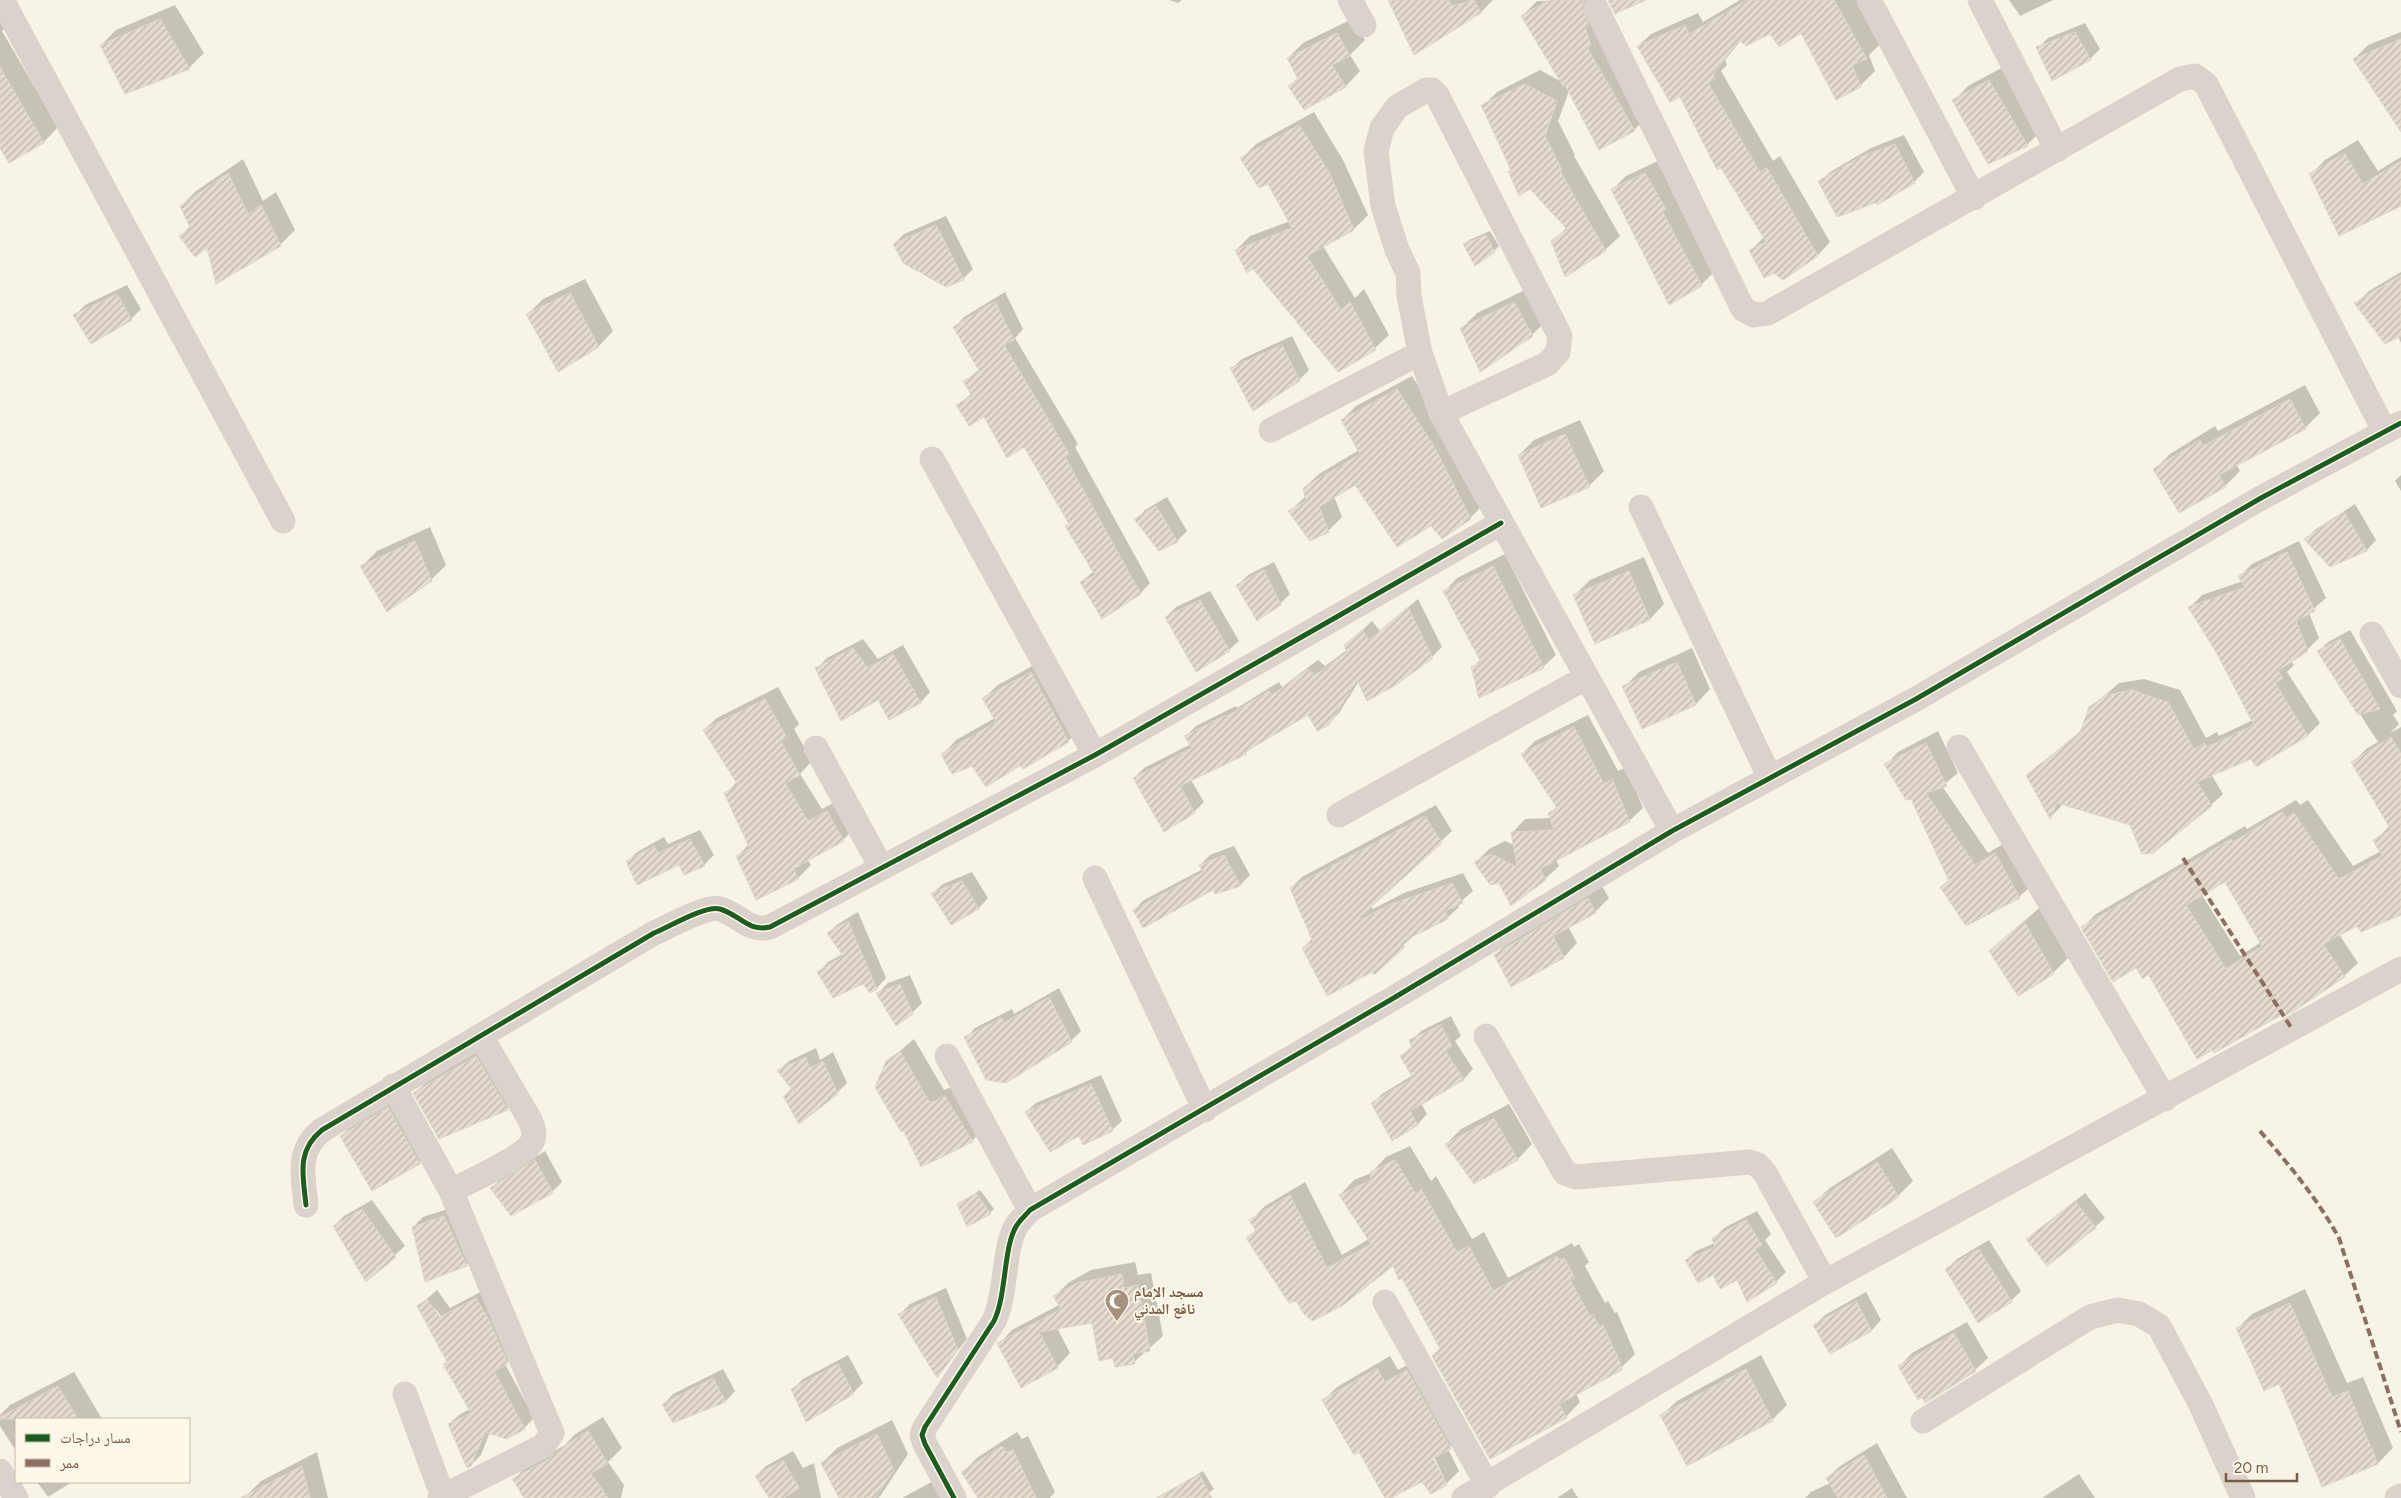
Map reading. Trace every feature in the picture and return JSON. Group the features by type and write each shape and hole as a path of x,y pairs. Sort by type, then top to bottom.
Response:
{"street":[{"path":"2,0 283,521"},
{"path":"1350,0 1364,25"},
{"path":"1869,0 1974,198"},
{"path":"1980,0 2057,150"},
{"path":"954,1498 924,1444 922,1435 925,1427 994,1321 1001,1307 1010,1245 1016,1226 1030,1210 1205,1110 1672,831 1933,689 2260,498 2393,428 2206,84 2194,76 2180,79 1974,198 1768,313 1754,315 1743,310 1596,8"},
{"path":"1441,413 1547,364 1558,352 1560,336 1441,104 1432,90 1426,90 1397,107 1382,128 1376,151 1383,206 1398,250 1408,272 1409,296 1420,354 1441,413 1672,831"},
{"path":"1271,430 1420,354"},
{"path":"932,459 1095,755"},
{"path":"1641,507 1770,778"},
{"path":"306,1205 302,1174 304,1152 311,1138 393,1086 654,933 707,910 719,909 750,927 761,929 770,927 1095,755 1501,523"},
{"path":"2372,634 2401,686"},
{"path":"1339,816 1587,677"},
{"path":"1959,747 2165,1098"},
{"path":"816,748 881,867"},
{"path":"1095,878 1205,1110"},
{"path":"1464,1498 1488,1486 1825,1282 2401,970"},
{"path":"451,1191 523,1152 534,1138 530,1120 481,1036"},
{"path":"1486,1036 1565,1173 1576,1177 1750,1162 1758,1165 1765,1172 1825,1282"},
{"path":"947,1056 1030,1210"},
{"path":"393,1086 451,1191 552,1433 544,1446 442,1497 405,1394"},
{"path":"1385,1302 1488,1486"},
{"path":"1922,1422 2090,1317 2118,1310 2139,1314 2159,1326 2201,1405 2243,1498"},
{"path":"0,1471 16,1498"},
{"path":"2397,1498 2401,1496"}],"building":[{"path":"1388,0 1448,0 1452,6 1474,0 1481,13 1414,55"},
{"path":"1549,0 1584,0 1582,7 1589,26 1585,27 1591,45 1587,47 1635,131 1599,150 1564,83 1563,86 1521,16"},
{"path":"1608,0 1646,0 1615,14"},
{"path":"1747,0 1834,0 1867,59 1852,65 1861,87 1836,100 1801,33 1779,47 1770,34 1746,46 1739,40 1713,74 1715,79 1708,83 1760,172 1767,168 1818,256 1783,280 1774,273 1764,278 1749,250 1766,242 1721,168 1717,170 1680,97 1670,102 1637,46 1685,25 1689,34"},
{"path":"160,19 190,69 125,94 100,45"},
{"path":"2075,32 2091,60 2052,81 2036,47"},
{"path":"1337,33 1350,56 1332,65 1346,87 1304,110 1288,86 1298,79 1287,58"},
{"path":"2401,39 2401,132 2353,59"},
{"path":"0,67 44,143 9,163 0,148"},
{"path":"1989,80 2028,146 1988,164 1952,100"},
{"path":"1525,84 1557,101 1545,136 1562,170 1560,171 1606,251 1565,277 1551,241 1567,229 1530,189 1519,196 1508,171 1511,170 1481,105"},
{"path":"1299,125 1330,174 1354,230 1307,256 1341,310 1350,302 1376,350 1338,372 1253,269 1247,273 1235,250 1292,228 1268,184 1259,188 1240,158"},
{"path":"1895,144 1915,183 1877,205 1875,203 1837,217 1818,181 1860,157"},
{"path":"2344,153 2363,184 2401,161 2401,206 2339,236 2309,174"},
{"path":"228,173 248,214 261,205 281,246 216,284 207,248 195,257 179,236 191,229 180,206"},
{"path":"1645,173 1666,209 1662,211 1702,286 1669,305 1611,189"},
{"path":"936,225 964,280 946,287 903,263 893,244"},
{"path":"1486,235 1495,252 1475,266 1463,244"},
{"path":"2401,276 2401,336 2385,344 2354,303"},
{"path":"570,293 599,347 558,372 526,314"},
{"path":"117,294 132,320 91,344 73,315"},
{"path":"995,301 1014,340 1004,345 1069,454 1065,457 1141,594 1102,619 1080,582 1095,575 1065,526 1069,524 1024,447 1007,458 984,417 969,426 956,405 972,396 963,381 980,372 953,327"},
{"path":"1514,302 1533,336 1480,372 1460,328"},
{"path":"1282,345 1300,381 1253,411 1230,368"},
{"path":"1397,389 1434,446 1471,519 1442,539 1431,526 1397,547 1355,485 1319,507 1329,532 1310,541 1288,511 1306,501 1303,488 1360,454 1341,420"},
{"path":"2290,399 2306,429 2219,475 2226,487 2179,513 2153,469 2200,440 2203,446"},
{"path":"1565,434 1590,487 1541,508 1518,455"},
{"path":"1156,506 1178,542 1159,551 1134,519"},
{"path":"2344,512 2367,551 2330,567 2304,539"},
{"path":"415,541 432,581 387,612 360,566"},
{"path":"2287,552 2315,611 2296,621 2308,651 2278,671 2283,678 2275,683 2308,736 2256,767 2251,759 2197,782 2212,806 2153,853 2142,854 2130,825 2057,803 2050,819 2026,775 2080,733 2089,707 2106,695 2132,690 2168,702 2194,749 2205,743 2207,747 2254,725 2216,652 2188,607 2245,587 2238,576"},
{"path":"1493,566 1544,668 1479,698 1471,667 1481,662 1443,591"},
{"path":"1264,570 1281,605 1257,621 1236,585"},
{"path":"1629,571 1650,620 1595,644 1573,595"},
{"path":"1200,600 1230,651 1196,672 1165,617"},
{"path":"1408,607 1433,658 1396,685 1367,701 1357,680 1329,725 1317,731 1308,715 1245,752 1247,754 1180,786 1195,813 1164,832 1133,778 1192,748 1184,736 1227,716 1269,691 1272,695 1308,669 1315,675 1347,652 1344,645 1362,630 1369,640"},
{"path":"2340,639 2380,709 2358,715 2317,651"},
{"path":"853,648 868,668 893,654 921,703 889,720 878,700 841,721 815,668"},
{"path":"1677,662 1696,705 1642,729 1622,686"},
{"path":"1031,672 1069,742 1023,769 1021,765 986,787 972,766 952,774 941,754 996,722 982,698"},
{"path":"765,699 787,738 780,740 800,775 785,783 808,821 827,811 844,841 793,869 799,879 756,900 736,856 750,849 724,793 738,785 703,730"},
{"path":"1574,727 1604,784 1612,779 1630,822 1540,869 1546,880 1511,906 1499,883 1490,885 1474,862 1491,854 1517,867 1511,832 1554,830 1548,813 1557,808 1521,754"},
{"path":"2391,737 2401,754 2401,915 2361,932 2357,926 2323,944 2345,977 2294,1011 2286,1015 2285,1013 2214,1053 2213,1050 2197,1059 2148,974 2143,979 2136,968 2113,982 2081,927 2231,839 2233,842 2282,812 2286,818 2294,813 2339,879 2382,856 2373,840 2391,830 2351,762","holes":["2225,882 2262,946 2226,969 2186,905"]},
{"path":"1926,743 1947,786 1926,793 1975,865 1995,853 2020,898 1966,926 1940,887 1949,881 1911,799 1906,800 1884,764"},
{"path":"1425,816 1442,843 1360,917 1362,919 1391,904 1452,883 1463,903 1445,911 1448,919 1402,942 1405,947 1374,975 1372,972 1327,996 1302,948 1313,942 1290,888"},
{"path":"690,839 705,866 684,875 679,865 637,885 626,861 654,846 658,853"},
{"path":"1224,855 1241,886 1215,894 1213,890 1143,928 1133,910 1203,872 1199,865"},
{"path":"962,881 979,909 951,925 931,893"},
{"path":"1588,898 1596,913 1553,936 1564,958 1511,987 1494,955"},
{"path":"848,921 877,989 870,993 863,984 833,998 817,972 843,956 827,933"},
{"path":"2024,921 2054,974 2018,996 1989,951"},
{"path":"900,984 913,1014 896,1026 876,993"},
{"path":"1049,997 1072,1042 1006,1083 986,1080 964,1037 1002,1018 1004,1023"},
{"path":"1441,1025 1452,1046 1445,1050 1464,1080 1410,1111 1418,1125 1392,1141 1371,1103 1413,1078 1400,1056 1412,1048 1409,1040"},
{"path":"900,1051 930,1103 945,1096 973,1142 921,1167 903,1130 901,1132 875,1087 886,1061"},
{"path":"476,1056 508,1110 439,1139 413,1093"},
{"path":"806,1057 810,1068 823,1061 838,1094 799,1124 783,1096 793,1091 777,1070"},
{"path":"1091,1084 1113,1131 1083,1145 1079,1136 1050,1152 1025,1112"},
{"path":"388,1107 420,1164 372,1191 340,1136"},
{"path":"1494,1118 1518,1160 1474,1184 1445,1144"},
{"path":"535,1160 553,1193 511,1216 490,1188"},
{"path":"1395,1160 1416,1194 1421,1189 1457,1252 1469,1246 1493,1291 1557,1256 1559,1260 1564,1258 1575,1278 1570,1280 1590,1316 1593,1315 1600,1327 1603,1325 1621,1364 1622,1370 1559,1404 1567,1418 1490,1459 1432,1356 1440,1349 1402,1278 1399,1280 1393,1266 1342,1306 1312,1321 1304,1314 1296,1301 1289,1303 1246,1238 1256,1231 1249,1220 1290,1195 1327,1268 1371,1244 1339,1195 1371,1180 1370,1172"},
{"path":"1877,1162 1899,1197 1836,1238 1813,1202"},
{"path":"976,1193 991,1214 967,1227 957,1204"},
{"path":"2075,1201 2096,1228 2047,1266 2026,1239"},
{"path":"362,1209 396,1257 366,1282 333,1226"},
{"path":"444,1216 467,1266 425,1282 412,1227"},
{"path":"1746,1220 1762,1245 1755,1249 1777,1283 1747,1302 1737,1280 1720,1289 1713,1275 1698,1283 1685,1260 1715,1247 1712,1238"},
{"path":"1979,1249 2012,1302 1978,1323 1945,1269"},
{"path":"1122,1274 1124,1288 1138,1285 1150,1351 1133,1354 1135,1364 1115,1367 1113,1358 1099,1361 1092,1323 1039,1332 1058,1368 1021,1388 997,1343 1061,1309 1053,1296 1077,1283"},
{"path":"936,1297 958,1350 937,1378 898,1314"},
{"path":"476,1298 489,1320 508,1364 494,1371 525,1429 507,1439 485,1432 471,1466 467,1468 448,1424 471,1413 443,1364 447,1362 417,1306 427,1299 440,1317"},
{"path":"1856,1301 1872,1331 1830,1354 1813,1325"},
{"path":"2290,1303 2332,1397 2348,1391 2378,1464 2322,1487 2279,1384 2264,1391 2236,1328"},
{"path":"1954,1333 1976,1371 1925,1403 1922,1397 1918,1400 1898,1366"},
{"path":"838,1364 854,1394 806,1422 791,1389"},
{"path":"1377,1368 1385,1382 1407,1370 1451,1449 1433,1458 1447,1485 1431,1494 1422,1482 1391,1498 1385,1498 1359,1452 1354,1455 1322,1400"},
{"path":"1746,1369 1773,1421 1687,1466 1660,1415"},
{"path":"713,1378 726,1402 673,1423 662,1404"},
{"path":"58,1386 77,1418 0,1419 0,1417"},
{"path":"588,1431 608,1464 591,1473 608,1498 524,1498 512,1479 549,1459 558,1450"},
{"path":"877,1434 894,1470 875,1498 839,1498 821,1463"},
{"path":"1002,1446 1007,1453 1013,1450 1036,1498 978,1498 961,1472"},
{"path":"1864,1455 1887,1498 1838,1498 1826,1478"},
{"path":"783,1460 799,1488 784,1498 769,1498 755,1476"},
{"path":"302,1466 310,1498 240,1498"},
{"path":"1199,1474 1212,1498 1156,1498"}],"marked path":[{"path":"2183,858 2292,1029"},
{"path":"2260,1131 2312,1196 2339,1238 2401,1432"}],"cycle path":[{"path":"954,1498 922,1435 925,1427 994,1321 1001,1298 1009,1245 1018,1223 1030,1210 1392,999 1672,831 1916,699 2261,498 2401,423"},
{"path":"306,1205 303,1164 308,1146 322,1130 654,933 696,913 713,909 720,909 756,927 770,927 1095,755 1501,523"}],"place":[{"name":"مسجد الإمام نافع المدني","path":"1117,1322"}]}
